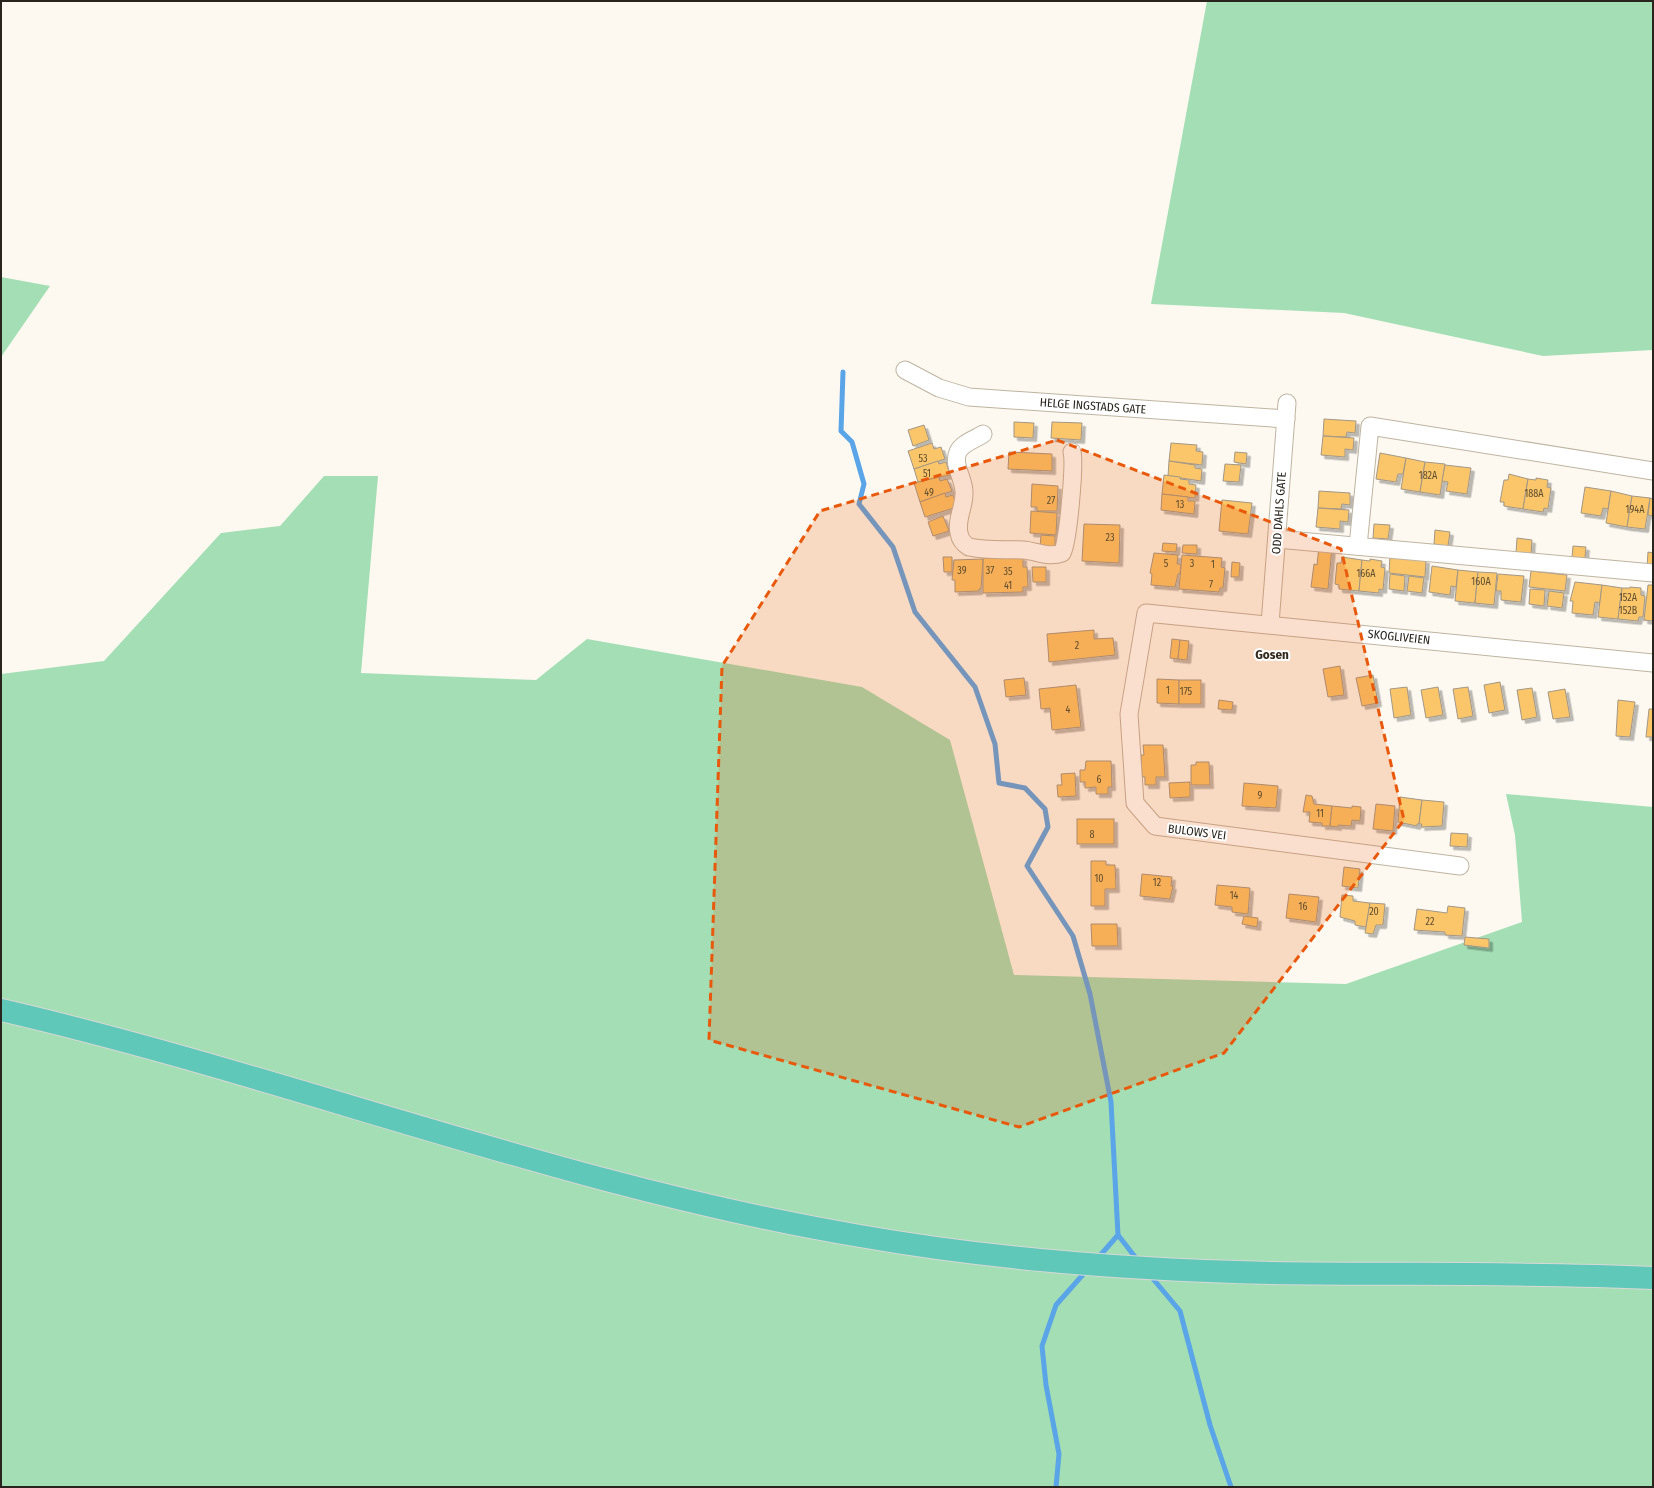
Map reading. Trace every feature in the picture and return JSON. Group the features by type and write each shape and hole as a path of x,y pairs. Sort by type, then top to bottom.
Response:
{"highway":[{"path":"1,1010 202,1062 536,1162 646,1192 760,1218 864,1237 976,1254 1147,1268 1271,1272 1511,1274 1653,1278"},
{"path":"1,1024 290,1100 518,1170 628,1200 756,1230 866,1250 1036,1273 1146,1281 1317,1286 1572,1287 1653,1291"}],"street":[{"name":"HELGE INGSTADS GATE","path":"905,370 939,388 969,397 1286,411"},
{"name":"ODD DAHLS GATE","path":"1270,624 1286,411"},
{"path":"1358,546 1370,426 1653,471"},
{"path":"983,434 959,450 956,459 964,492 963,508 959,518 959,534 964,544 977,549 1024,550 1055,556 1062,553 1066,539 1073,476 1074,460 1072,452"},
{"path":"1277,539 1653,574"},
{"name":"SKOGLIVEIEN","path":"1146,613 1270,624 1653,663"},
{"name":"BULOWS VEI","path":"1146,613 1129,714 1135,803 1155,826 1460,866"}],"highlighted area":[{"path":"1057,440 1341,549 1404,820 1224,1053 1019,1127 709,1040 722,666 820,511"}],"green space":[{"path":"1207,1 1653,1 1653,350 1543,356 1344,313 1151,304"},
{"path":"1,277 50,286 1,357"},
{"path":"324,476 378,476 361,673 536,680 587,639 862,687 950,740 1014,975 1346,984 1522,922 1515,835 1506,794 1653,807 1653,1487 1,1487 1,674 104,661 221,533 280,526"}],"building":[{"path":"1324,419 1356,421 1355,433 1347,432 1346,437 1323,436"},
{"path":"1014,422 1034,423 1033,438 1014,437"},
{"path":"1052,422 1082,423 1081,440 1051,438"},
{"path":"924,425 929,440 913,446 908,430"},
{"path":"1323,436 1354,438 1353,450 1345,449 1345,457 1321,455"},
{"path":"932,443 934,449 941,447 945,459 914,469 908,451"},
{"path":"1171,443 1197,445 1196,451 1203,452 1202,465 1169,461"},
{"path":"1009,452 1052,454 1052,471 1008,469"},
{"path":"1235,452 1247,453 1246,464 1234,462"},
{"path":"1380,453 1406,458 1403,474 1398,474 1396,482 1376,479"},
{"path":"1406,458 1425,462 1420,492 1401,489"},
{"path":"938,461 939,464 946,462 950,475 918,482 914,469"},
{"path":"1169,461 1195,465 1195,468 1202,469 1201,481 1168,476"},
{"path":"1425,462 1445,464 1440,495 1420,492"},
{"path":"1225,464 1241,465 1239,482 1223,481"},
{"path":"1445,465 1471,468 1467,494 1446,491 1448,482 1442,481"},
{"path":"1509,474 1528,479 1523,509 1504,506 1504,502 1500,502 1504,480 1508,480"},
{"path":"1164,475 1180,477 1180,479 1189,480 1189,484 1196,485 1195,498 1162,494"},
{"path":"939,477 940,481 947,479 952,491 920,502 914,483"},
{"path":"1536,478 1548,480 1547,487 1551,488 1548,509 1544,508 1543,512 1523,509 1528,479 1536,480"},
{"path":"1032,484 1058,486 1057,511 1037,511 1037,507 1031,507"},
{"path":"1585,487 1611,491 1608,509 1603,508 1601,516 1581,513"},
{"path":"1319,491 1350,493 1350,505 1342,504 1341,509 1318,508"},
{"path":"1611,491 1632,496 1627,527 1606,523"},
{"path":"945,493 946,497 953,495 957,507 925,517 920,502"},
{"path":"1162,494 1188,497 1188,501 1195,501 1194,514 1161,510"},
{"path":"1632,496 1650,498 1645,529 1627,527"},
{"path":"1650,498 1653,499 1653,516 1648,515"},
{"path":"1222,500 1252,503 1248,534 1219,531"},
{"path":"1318,508 1349,510 1348,522 1340,521 1340,529 1316,527"},
{"path":"1031,511 1057,513 1056,535 1030,533"},
{"path":"943,516 949,531 933,536 928,522"},
{"path":"1084,524 1120,525 1119,563 1082,561"},
{"path":"1374,524 1390,525 1388,539 1373,538"},
{"path":"1435,530 1450,532 1448,546 1434,544"},
{"path":"1041,535 1055,536 1055,549 1040,548"},
{"path":"1517,538 1532,540 1531,554 1516,553"},
{"path":"1163,543 1177,544 1176,552 1162,551"},
{"path":"1183,545 1197,545 1197,554 1182,553"},
{"path":"1319,546 1332,547 1328,589 1311,587 1314,564 1317,565"},
{"path":"1573,546 1586,547 1585,558 1572,557"},
{"path":"1648,552 1653,553 1653,567 1647,567"},
{"path":"1154,553 1178,555 1177,564 1181,564 1180,574 1178,574 1175,587 1151,585 1152,574 1150,573"},
{"path":"1182,555 1222,558 1221,567 1225,568 1223,588 1220,588 1219,592 1179,589"},
{"path":"1390,556 1426,560 1425,577 1389,573"},
{"path":"943,557 952,557 952,572 944,572"},
{"path":"1023,557 1023,567 1027,567 1028,587 1023,587 1023,592 983,593 983,558"},
{"path":"1342,557 1362,560 1359,591 1339,589 1339,585 1335,584 1337,563 1341,563"},
{"path":"983,559 981,589 979,589 979,591 955,592 955,580 952,580 954,560"},
{"path":"1370,559 1382,561 1381,567 1385,568 1383,590 1379,589 1379,593 1359,591 1362,560 1370,561"},
{"path":"1232,562 1240,563 1239,577 1231,577"},
{"path":"1432,566 1458,570 1456,587 1451,586 1450,595 1429,592"},
{"path":"1032,567 1046,567 1046,582 1033,582"},
{"path":"1458,570 1478,572 1475,603 1455,601"},
{"path":"1531,571 1567,575 1565,591 1529,587"},
{"path":"1478,572 1497,573 1494,605 1475,603"},
{"path":"1390,574 1405,576 1404,591 1389,589"},
{"path":"1498,574 1524,576 1521,602 1501,600 1501,591 1496,591"},
{"path":"1409,576 1424,578 1422,593 1407,591"},
{"path":"1575,582 1602,585 1600,603 1595,602 1593,615 1572,613 1573,601 1570,601"},
{"path":"1602,585 1622,588 1618,619 1598,617"},
{"path":"1648,585 1653,585 1653,621 1644,620"},
{"path":"1622,588 1641,588 1641,595 1645,596 1643,617 1639,617 1638,621 1618,619"},
{"path":"1530,589 1545,590 1544,606 1529,604"},
{"path":"1549,591 1564,593 1562,608 1547,606"},
{"path":"1094,630 1094,639 1113,638 1115,655 1049,662 1047,634"},
{"path":"1172,639 1180,640 1178,659 1170,658"},
{"path":"1180,640 1189,641 1187,660 1178,659"},
{"path":"1340,666 1344,695 1328,697 1323,669"},
{"path":"1373,675 1378,703 1362,706 1356,678"},
{"path":"1024,678 1026,695 1006,697 1004,680"},
{"path":"1157,679 1179,680 1179,704 1157,703"},
{"path":"1179,680 1201,680 1201,704 1179,704"},
{"path":"1500,682 1505,710 1489,713 1484,685"},
{"path":"1076,685 1081,727 1052,730 1050,708 1041,709 1039,689"},
{"path":"1407,687 1411,715 1394,718 1390,689"},
{"path":"1438,687 1443,715 1426,718 1421,690"},
{"path":"1468,687 1473,716 1458,719 1453,689"},
{"path":"1532,688 1537,717 1522,720 1517,690"},
{"path":"1565,689 1570,717 1553,719 1548,692"},
{"path":"1219,700 1233,702 1232,710 1218,709"},
{"path":"1618,700 1635,702 1630,737 1616,736"},
{"path":"1649,709 1653,709 1653,737 1646,737"},
{"path":"1143,745 1163,745 1165,777 1156,777 1156,785 1145,785 1145,777 1142,777 1141,755 1144,755"},
{"path":"1086,761 1111,761 1112,787 1108,787 1108,794 1096,794 1096,787 1085,788 1085,782 1080,782 1080,770 1085,770"},
{"path":"1196,762 1209,762 1210,785 1191,785 1191,765 1196,765"},
{"path":"1075,773 1076,796 1058,797 1057,785 1062,785 1061,774"},
{"path":"1190,782 1190,797 1170,798 1169,783"},
{"path":"1244,783 1278,786 1276,808 1242,806"},
{"path":"1306,795 1312,796 1314,804 1332,806 1330,826 1322,826 1322,823 1309,822 1310,812 1303,812"},
{"path":"1400,797 1422,800 1419,824 1417,824 1417,826 1398,822"},
{"path":"1422,800 1444,802 1442,826 1421,827 1422,824 1419,824"},
{"path":"1376,804 1395,806 1393,831 1373,829"},
{"path":"1332,806 1352,808 1352,806 1361,807 1360,821 1352,820 1351,826 1330,826"},
{"path":"1077,819 1114,819 1114,844 1077,844"},
{"path":"1451,833 1468,834 1467,847 1450,846"},
{"path":"1091,861 1106,861 1106,865 1115,865 1116,889 1105,889 1105,906 1091,906"},
{"path":"1344,867 1360,869 1358,888 1342,886"},
{"path":"1142,874 1172,877 1171,886 1173,886 1170,899 1140,896"},
{"path":"1217,885 1250,888 1248,914 1232,912 1232,907 1215,905"},
{"path":"1289,894 1319,897 1316,922 1286,918"},
{"path":"1342,895 1353,896 1353,901 1370,903 1366,927 1355,925 1355,921 1340,917"},
{"path":"1370,903 1385,904 1383,925 1376,925 1373,934 1365,933"},
{"path":"1448,906 1465,908 1462,936 1445,935 1445,932 1414,930 1417,909 1447,913"},
{"path":"1244,916 1258,918 1257,927 1242,924"},
{"path":"1091,924 1117,924 1118,946 1092,946"},
{"path":"1465,937 1489,939 1489,948 1464,945"}],"waterway":[{"path":"843,372 841,431 852,442 864,484 859,504 893,547 915,612 975,687 995,744 999,783 1025,788 1045,809 1048,827 1027,866 1073,936 1090,994 1111,1102 1118,1235 1097,1259"},
{"path":"1118,1235 1139,1262"},
{"path":"1056,1487 1059,1454 1046,1385 1042,1346 1056,1305 1087,1270"},
{"path":"1149,1274 1180,1311 1210,1425 1231,1487"}],"district":[{"name":"Gosen","path":"1272,654"}]}
